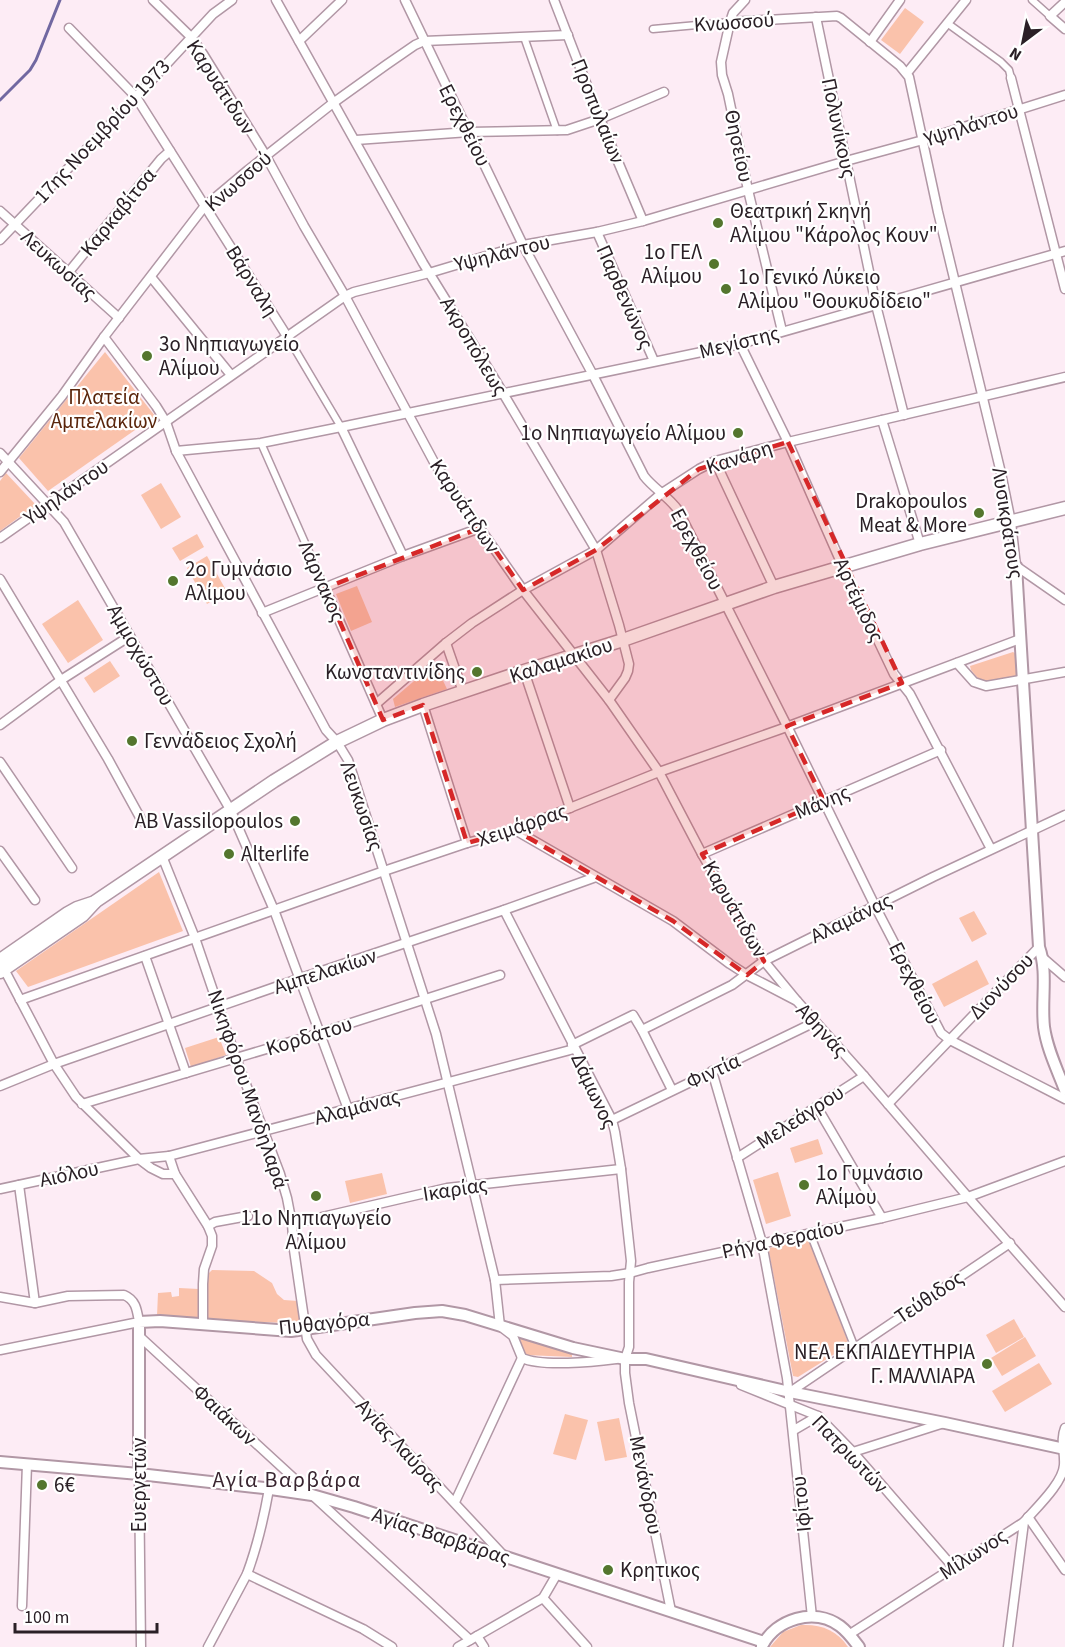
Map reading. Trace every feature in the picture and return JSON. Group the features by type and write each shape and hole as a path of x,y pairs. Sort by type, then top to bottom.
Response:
{"main road":[{"name":"Καλαμακίου","path":"1,963 77,908 96,901 274,781 337,742 383,720 774,587 920,544 1065,508"}],"street":[{"name":"Καρυάτιδων","path":"153,0 191,37 266,156 345,296 435,464 523,590 609,700 659,772 702,854 764,961 797,1001"},
{"name":"17ης Νοεμβρίου 1973","path":"0,240 213,14 232,0"},
{"name":"Ακροπόλεως","path":"276,0 429,273 596,550 629,664 628,671 609,700"},
{"path":"299,41 342,0"},
{"name":"Ερεχθείου","path":"405,0 523,245 644,476 652,487 670,499 678,510 875,906 941,1033 950,1040"},
{"name":"Προπυλαίων","path":"554,0 643,221"},
{"name":"Θησείου","path":"745,0 733,13 730,22 721,62 722,75 782,331"},
{"path":"870,42 900,0"},
{"path":"816,17 837,16 907,73 966,0"},
{"path":"1032,0 1065,29"},
{"path":"1050,16 1065,2"},
{"name":"Κνωσσού","path":"653,29 816,17"},
{"name":"Πολυνίκους","path":"816,17 876,305 904,414"},
{"path":"947,23 1009,70 1060,252 1065,289"},
{"name":"Βάρναλη","path":"69,28 136,98 170,151 341,428 403,556"},
{"name":"Κνωσσού","path":"0,472 62,396 104,337 204,207 333,103 424,41 568,35"},
{"path":"524,38 557,131"},
{"name":"Λυσικράτους","path":"907,73 1011,522 1016,566 1039,947 1043,958 1044,1025 1048,1046 1065,1090"},
{"path":"356,140 469,132 567,130 664,92"},
{"name":"Υψηλάντου","path":"0,538 231,375 288,339 345,296 354,292 523,245 643,221 923,140 1065,95"},
{"name":"Καρκαβίτσα","path":"68,273 170,151"},
{"name":"Λευκωσίας","path":"0,211 119,318"},
{"name":"Παρθενώνος","path":"597,232 654,362"},
{"name":"Μεγίστης","path":"176,451 261,443 341,428 740,344 1060,252"},
{"path":"151,277 231,375"},
{"name":"Λευκωσίας","path":"104,337 166,422 176,451 262,613 326,730 348,760 426,1000 495,1280 500,1326"},
{"name":"Αρτέμιδος","path":"740,344 788,442 843,567 894,674 910,694 991,849"},
{"name":"Κανάρη","path":"376,704 472,623 523,590 596,550 662,494 715,461 1065,377"},
{"path":"882,420 920,544"},
{"name":"Λάρνακος","path":"261,443 383,720"},
{"name":"Αμμοχώστου","path":"0,453 64,522 231,811 301,978 348,1109"},
{"path":"715,461 774,587"},
{"path":"262,613 403,556 480,528"},
{"path":"1016,566 1065,600"},
{"path":"0,579 108,759 142,821"},
{"path":"0,725 61,680 130,636"},
{"name":"Χειμάρρας","path":"20,1000 384,871 467,843 515,830 659,772 1020,639"},
{"path":"446,643 463,692"},
{"path":"957,663 974,682 986,686 1065,672"},
{"path":"524,671 570,808"},
{"path":"423,705 467,843"},
{"name":"Μάνης","path":"702,854 941,750"},
{"path":"0,762 72,868"},
{"name":"Αλαμάνας","path":"139,1159 169,1156 263,1132 573,1047 633,1015 642,1029 732,985 764,961 1065,815"},
{"name":"Αθηνάς","path":"515,830 673,921 747,975 797,1001 1065,1307"},
{"path":"0,851 35,900"},
{"name":"Νικηφόρου Μανδηλαρά","path":"162,856 195,938 236,1058 280,1174 292,1224 306,1328"},
{"name":"Αμπελακίων","path":"0,1086 54,1064 219,1006 407,944 596,877"},
{"name":"Δάμωνος","path":"504,910 612,1120 621,1169 631,1261 628,1282 629,1347 625,1359"},
{"name":"Διονύσου","path":"888,1104 1039,947"},
{"path":"145,956 186,1073"},
{"path":"1043,958 1065,977"},
{"path":"1,963 54,1064 82,1104 139,1159 151,1168 163,1173 175,1174"},
{"name":"Κορδάτου","path":"82,1104 320,1033 500,975"},
{"name":"Φιντία","path":"612,1120 815,1022"},
{"path":"642,1029 672,1090"},
{"path":"950,1040 1065,1099"},
{"name":"Ιφίτου","path":"712,1071 762,1243 790,1392 812,1617"},
{"name":"Μελεάγρου","path":"737,1158 864,1076"},
{"path":"817,1107 882,1218"},
{"path":"169,1156 175,1174 212,1236 212,1246 204,1269 202,1324"},
{"name":"Αιόλου","path":"0,1189 139,1159"},
{"name":"Ρήγα Φεραίου","path":"495,1280 611,1276 630,1273 968,1197 1065,1161"},
{"name":"Ικαρίας","path":"292,1224 435,1190 621,1169"},
{"path":"20,1185 35,1303"},
{"path":"208,1226 215,1222 248,1216"},
{"path":"810,1233 855,1348"},
{"name":"Τεύθιδος","path":"790,1392 1010,1243"},
{"path":"0,1297 35,1303 68,1296 124,1295 136,1305 139,1322 0,1350"},
{"name":"Πυθαγόρα","path":"139,1322 160,1321 279,1330 442,1311 465,1315 573,1348 625,1359"},
{"name":"Ευεργετών","path":"139,1322 141,1647"},
{"path":"454,1502 522,1358 513,1336 500,1326"},
{"name":"Αγίας Λαύρας","path":"306,1328 308,1340 316,1355 504,1557"},
{"name":"Φαιάκων","path":"139,1336 312,1495 484,1647"},
{"name":"Πυθαγόρα","path":"522,1358 547,1362 646,1359 790,1392 1064,1449"},
{"name":"Μενάνδρου","path":"625,1359 629,1403 671,1611"},
{"name":"Πατριωτών","path":"722,1376 818,1416 853,1452 953,1567"},
{"path":"794,1430 818,1416"},
{"name":"Πυθαγόρα","path":"853,1452 945,1423"},
{"name":"Μίλωνος","path":"850,1634 1026,1519 1047,1496 1063,1473 1065,1463 1063,1431 1065,1428"},
{"name":"Αγίας Βαρβάρας","path":"0,1461 139,1474 312,1495 671,1611 763,1644"},
{"path":"22,1605 27,1464"},
{"path":"208,1647 247,1574 265,1510 268,1489"},
{"path":"1026,1519 1065,1569"},
{"path":"1008,1647 1026,1519"},
{"path":"247,1574 363,1629 392,1647"},
{"path":"458,1647 543,1598 557,1574"},
{"path":"543,1598 587,1647"},
{"path":"763,1644 775,1630 788,1621 812,1617 839,1625 850,1634 859,1647"}],"highlighted area":[{"path":"788,442 902,683 787,726 824,801 702,854 764,961 747,975 673,921 515,830 467,843 423,705 383,720 325,588 480,528 523,590 596,550 699,469"}],"green space":[{"path":"905,8 924,22 900,54 881,40"},
{"name":"Πλατεία Αμπελακίων","path":"105,352 155,416 48,491 19,458"},
{"path":"6,473 36,505 0,531 0,481"},
{"path":"161,483 181,517 161,529 141,495"},
{"path":"197,534 204,547 180,561 172,548"},
{"path":"207,556 227,592 207,604 187,568"},
{"path":"357,586 372,622 351,631 336,594"},
{"path":"78,600 103,640 68,663 42,624"},
{"path":"1013,652 1016,654 1017,676 981,682 971,670 970,666"},
{"path":"110,661 120,676 94,693 84,678"},
{"path":"434,664 447,689 395,707 393,699"},
{"path":"159,872 183,931 28,987 16,971"},
{"path":"974,911 987,934 972,942 959,918"},
{"path":"977,960 989,984 944,1007 932,984"},
{"path":"219,1037 226,1055 191,1067 185,1048"},
{"path":"818,1139 823,1154 795,1163 790,1148"},
{"path":"778,1172 791,1216 766,1224 753,1180"},
{"path":"382,1173 387,1194 350,1203 345,1181"},
{"path":"807,1239 810,1241 849,1345 798,1377 793,1376 769,1252 770,1248"},
{"path":"212,1270 254,1271 272,1283 277,1294 284,1300 298,1301 301,1322 208,1320 208,1274"},
{"path":"179,1288 199,1289 199,1319 157,1316 158,1293 171,1292 172,1297 179,1296"},
{"path":"1014,1319 1024,1337 996,1353 986,1335"},
{"path":"1025,1337 1036,1356 1002,1376 991,1358"},
{"path":"517,1338 572,1354 572,1357 526,1355"},
{"path":"1039,1363 1052,1384 1005,1412 992,1391"},
{"path":"565,1414 588,1420 576,1460 553,1454"},
{"path":"619,1418 627,1457 605,1461 597,1422"},
{"path":"801,1625 828,1629 839,1636 848,1647 770,1647 783,1632"}],"waterway":[{"path":"0,100 30,70 60,0"}],"place":[{"name":"Θεατρική Σκηνή Αλίμου \"Κάρολος Κουν\"","path":"718,223"},
{"name":"1ο ΓΕΛ Αλίμου","path":"714,264"},
{"name":"1ο Γενικό Λύκειο Αλίμου \"Θουκυδίδειο\"","path":"726,289"},
{"name":"3ο Νηπιαγωγείο Αλίμου","path":"147,356"},
{"name":"1o Νηπιαγωγείο Αλίμου","path":"738,433"},
{"name":"Drakopoulos Meat & More","path":"979,513"},
{"name":"2ο Γυμνάσιο Αλίμου","path":"173,581"},
{"name":"Κωνσταντινίδης","path":"477,672"},
{"name":"Γεννάδειος Σχολή","path":"132,741"},
{"name":"AB Vassilopoulos","path":"295,821"},
{"name":"Alterlife","path":"229,854"},
{"name":"1ο Γυμνάσιο Αλίμου","path":"804,1185"},
{"name":"11ο Νηπιαγωγείο Αλίμου","path":"316,1196"},
{"name":"ΝΕΑ ΕΚΠΑΙΔΕΥΤΗΡΙΑ Γ. ΜΑΛΛΙΑΡΑ","path":"987,1364"},
{"name":"6€","path":"42,1485"},
{"name":"Κρητικος","path":"608,1570"}],"district":[{"name":"Αγία Βαρβάρα","path":"287,1479"}]}
